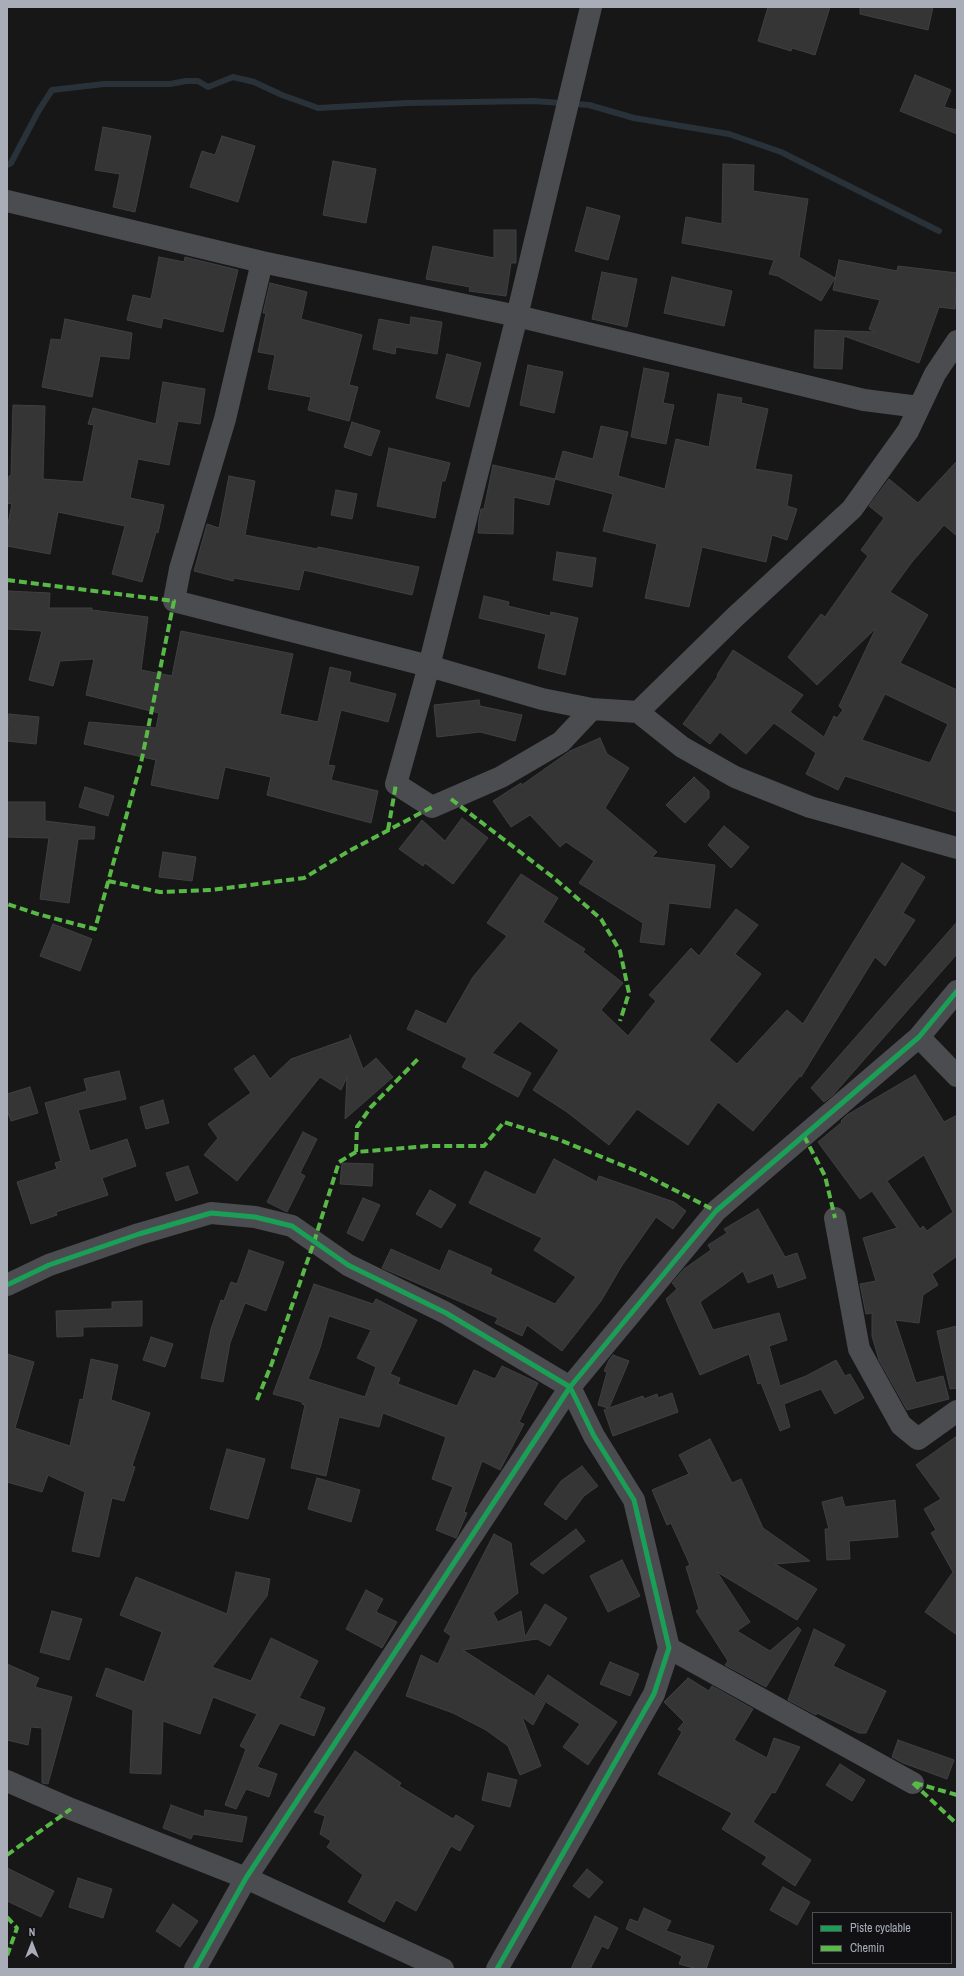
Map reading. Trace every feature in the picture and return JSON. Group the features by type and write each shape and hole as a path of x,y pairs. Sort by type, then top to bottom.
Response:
{"street":[{"path":"591,7 517,316 429,666 396,784 432,807 500,777 561,742 592,709"},
{"path":"7,201 262,262 517,316 864,400 919,407"},
{"path":"262,262 225,419 180,569 174,601 429,666 542,699 592,709 638,712 682,747 735,777 810,807 957,848"},
{"path":"638,712 735,617 852,509 908,431 934,374 957,341"},
{"path":"195,1969 246,1878 570,1387 716,1211 919,1038 957,991"},
{"path":"919,1038 957,1076"},
{"path":"7,1285 49,1265 139,1234 211,1213 255,1217 292,1226 348,1265 446,1313 570,1387 594,1436 634,1500 669,1648 654,1694 497,1969"},
{"path":"835,1218 858,1350 901,1425 918,1439 957,1411"},
{"path":"669,1648 914,1783"},
{"path":"7,1781 71,1809 246,1878 443,1969"}],"building":[{"path":"768,7 830,7 815,55 792,48 791,51 758,41"},
{"path":"860,7 933,7 928,30 860,14"},
{"path":"915,75 951,90 944,107 957,110 957,134 900,111"},
{"path":"103,127 151,136 135,212 113,207 120,174 95,170"},
{"path":"222,136 255,146 238,202 190,187 202,151 215,155"},
{"path":"333,161 376,169 366,223 323,215"},
{"path":"723,164 754,165 753,191 808,199 799,257 835,278 821,301 778,276 769,274 774,260 682,243 686,217 722,224"},
{"path":"587,207 620,216 608,260 575,251"},
{"path":"494,230 516,230 516,263 511,263 506,296 469,291 470,287 426,279 433,246 494,258"},
{"path":"159,257 184,262 185,257 238,270 223,332 163,318 161,328 127,320 133,295 151,299"},
{"path":"839,260 897,271 898,266 957,273 955,309 939,307 919,363 844,336 842,369 814,368 815,330 875,332 869,329 880,300 833,290"},
{"path":"602,272 637,279 627,327 592,319"},
{"path":"672,277 732,291 724,326 664,313"},
{"path":"270,283 307,292 301,319 362,335 349,385 358,387 349,421 308,410 311,397 268,389 275,355 258,352 266,313 263,313"},
{"path":"411,317 442,322 437,354 396,347 395,354 373,349 379,319 410,325"},
{"path":"65,319 132,333 129,359 100,356 92,397 42,387 51,339 61,340"},
{"path":"447,354 481,363 469,407 436,398"},
{"path":"528,365 563,372 554,413 520,405"},
{"path":"644,368 669,373 663,403 674,405 666,444 631,437"},
{"path":"163,382 205,389 200,424 178,421 169,465 138,459 130,498 164,505 158,533 156,532 142,582 112,574 125,526 58,512 50,554 7,546 7,529 12,504 7,503 9,476 11,476 13,405 45,406 43,479 83,482 94,425 88,424 93,408 156,424"},
{"path":"718,394 742,398 741,403 768,409 755,469 792,475 787,506 797,509 787,540 772,535 766,562 702,547 689,607 645,598 657,544 603,531 613,494 555,479 563,451 593,459 601,426 628,432 618,476 665,489 676,439 709,447"},
{"path":"352,422 380,431 371,456 344,447"},
{"path":"389,448 450,463 445,481 442,481 435,518 377,506"},
{"path":"957,461 957,536 944,525 912,562 890,592 928,615 900,663 957,690 957,812 845,776 838,790 806,774 816,753 774,723 746,754 720,732 710,744 683,724 718,676 717,675 733,650 803,695 790,712 824,737 834,716 837,718 843,710 839,706 876,628 817,685 788,657 821,614 825,617 868,556 861,550 884,518 869,506 889,479 918,503","holes":["885,694 948,724 930,763 862,740"]},
{"path":"493,465 555,479 549,505 514,497 513,534 478,533 481,509 484,509"},
{"path":"229,476 255,481 245,535 317,549 318,547 419,567 412,595 304,570 299,590 234,578 233,581 194,571 207,524 219,528"},
{"path":"336,490 357,494 352,519 331,515"},
{"path":"557,552 596,558 592,587 553,580"},
{"path":"8,591 50,593 49,608 92,608 92,610 148,617 141,670 172,676 181,631 293,654 280,714 318,722 330,667 351,672 349,682 396,694 388,722 341,710 328,765 335,766 331,780 378,791 371,823 267,795 271,777 225,767 218,799 151,785 156,760 84,744 89,722 156,728 159,713 86,695 94,659 60,661 53,686 29,680 42,631 7,629"},
{"path":"484,596 509,602 508,606 550,616 551,612 578,618 565,675 538,668 546,634 479,618"},
{"path":"479,700 480,706 522,715 515,741 480,732 437,737 434,705"},
{"path":"9,714 39,717 36,744 7,741"},
{"path":"600,738 607,754 629,768 605,808 657,852 652,857 715,865 710,908 669,903 664,945 640,942 643,923 579,883 594,861 566,842 560,847 530,815 511,827 493,801 521,783 522,785 570,751"},
{"path":"694,777 709,791 709,798 685,823 666,805"},
{"path":"85,787 114,796 108,816 79,807"},
{"path":"7,802 45,802 45,821 95,827 94,839 78,839 69,903 40,899 49,838 7,837"},
{"path":"462,818 488,838 453,884 425,863 423,866 399,849 422,820 445,841"},
{"path":"724,826 749,847 731,868 708,845"},
{"path":"163,852 196,857 192,881 159,877"},
{"path":"902,863 925,877 903,913 915,920 885,966 875,957 801,1077 800,1076 753,1131 718,1102 688,1145 637,1109 609,1145 567,1112 533,1090 559,1050 520,1021 492,1053 531,1073 518,1097 462,1067 467,1058 407,1029 416,1010 446,1024 473,977 507,936 487,923 521,874 558,898 543,922 585,949 583,952 623,983 601,1010 628,1036 656,1001 649,995 691,948 699,956 736,909 758,925 735,954 761,974 709,1040 737,1064 787,1010 803,1024"},
{"path":"957,922 957,954 833,1095 824,1102 811,1088"},
{"path":"53,924 92,939 80,971 40,956"},
{"path":"350,1035 363,1069 376,1058 393,1077 345,1119 347,1077 341,1090 320,1077 237,1181 204,1155 218,1138 208,1124 251,1093 234,1069 254,1055 270,1079 291,1059 350,1038"},
{"path":"119,1071 126,1099 78,1110 90,1151 127,1139 136,1166 102,1178 108,1195 56,1212 57,1215 31,1224 17,1182 57,1169 55,1163 61,1161 45,1103 87,1091 84,1079"},
{"path":"915,1075 944,1122 957,1115 957,1256 932,1274 938,1285 923,1295 919,1323 895,1320 916,1383 943,1376 949,1399 907,1410 879,1360 872,1336 872,1313 866,1314 860,1284 876,1281 863,1238 897,1228 872,1191 860,1199 818,1142 842,1122 841,1121 847,1115","holes":["924,1155 953,1212 927,1231 923,1226 920,1229 887,1181"]},
{"path":"30,1087 38,1113 11,1121 7,1110 7,1094"},
{"path":"163,1100 169,1123 146,1129 140,1107"},
{"path":"303,1132 317,1139 300,1173 305,1176 287,1212 267,1202"},
{"path":"554,1159 597,1182 599,1176 674,1202 686,1211 673,1229 656,1217 621,1267 601,1301 562,1351 527,1325 522,1336 495,1323 498,1318 382,1268 391,1249 440,1271 449,1250 492,1269 490,1274 555,1304 576,1277 534,1250 542,1238 469,1203 485,1171 535,1195"},
{"path":"342,1163 373,1164 372,1186 340,1184"},
{"path":"188,1166 198,1193 176,1201 166,1173"},
{"path":"430,1190 456,1205 441,1228 416,1214"},
{"path":"363,1198 380,1205 363,1241 347,1233"},
{"path":"758,1209 785,1257 797,1253 806,1278 778,1288 773,1273 748,1283 743,1271 700,1302 713,1330 779,1313 787,1340 769,1346 780,1386 806,1376 836,1360 845,1376 850,1374 864,1398 835,1414 821,1389 784,1404 790,1427 780,1431 761,1383 758,1384 749,1354 700,1375 666,1299 677,1289 672,1283 684,1269 711,1250 708,1245 727,1233 724,1229"},
{"path":"249,1250 284,1262 266,1311 245,1303 230,1343 223,1382 201,1378 211,1329 221,1300 224,1301 231,1282 237,1284"},
{"path":"314,1284 373,1304 376,1299 417,1320 390,1374 400,1378 398,1384 457,1406 474,1370 495,1379 502,1366 538,1383 519,1422 524,1424 500,1470 482,1461 464,1512 467,1513 456,1538 436,1530 453,1487 432,1479 446,1437 383,1413 379,1427 339,1417 326,1476 291,1468 305,1405 302,1404 302,1402 273,1394","holes":["329,1316 371,1330 357,1358 376,1367 365,1397 308,1379 320,1348"]},
{"path":"142,1301 142,1326 83,1327 83,1336 57,1337 56,1311 112,1309 112,1302"},
{"path":"957,1326 957,1388 950,1389 937,1331"},
{"path":"151,1337 173,1344 165,1367 143,1360"},
{"path":"7,1354 34,1362 15,1428 70,1446 80,1399 83,1400 91,1359 118,1365 111,1400 150,1413 132,1466 135,1467 124,1501 112,1498 99,1557 72,1551 85,1492 48,1475 42,1492 7,1482"},
{"path":"613,1355 629,1361 609,1408 643,1396 644,1399 657,1394 658,1398 672,1393 678,1412 613,1436 604,1410 608,1408 598,1405 607,1372 604,1371"},
{"path":"957,1436 957,1635 925,1612 953,1572 931,1533 936,1530 924,1509 941,1499 916,1465"},
{"path":"710,1439 732,1483 741,1479 763,1528 810,1561 775,1564 817,1589 797,1620 717,1572 750,1622 737,1631 770,1651 798,1627 801,1630 766,1687 725,1665 728,1661 696,1611 699,1609 686,1567 690,1565 671,1523 667,1525 652,1490 689,1474 679,1455"},
{"path":"227,1449 265,1459 248,1519 210,1509"},
{"path":"582,1466 598,1486 584,1496 566,1520 544,1504 561,1481"},
{"path":"317,1478 360,1490 351,1522 308,1509"},
{"path":"842,1497 845,1507 895,1500 898,1537 849,1541 850,1559 827,1560 825,1529 829,1529 822,1502"},
{"path":"576,1529 585,1541 543,1574 530,1564"},
{"path":"494,1534 511,1543 518,1593 493,1613 498,1622 521,1611 525,1637 545,1604 567,1618 550,1646 537,1639 463,1650 545,1703 533,1725 522,1717 541,1766 520,1775 508,1746 486,1730 453,1713 406,1696 421,1655 438,1664 451,1636 444,1631"},
{"path":"622,1560 640,1596 608,1612 590,1576"},
{"path":"236,1572 270,1579 267,1596 212,1667 251,1681 271,1638 318,1661 299,1698 325,1708 314,1736 280,1723 257,1767 277,1774 269,1797 246,1789 236,1809 225,1805 246,1749 240,1746 257,1714 213,1697 200,1734 163,1721 161,1774 130,1773 133,1710 96,1696 106,1668 144,1682 162,1632 120,1615 136,1577 227,1614"},
{"path":"366,1590 383,1599 376,1612 397,1622 382,1648 346,1629"},
{"path":"52,1611 82,1619 69,1660 40,1652"},
{"path":"814,1629 845,1645 833,1666 886,1691 866,1733 859,1733 817,1713 816,1715 788,1700"},
{"path":"610,1662 639,1674 630,1696 600,1684"},
{"path":"7,1664 39,1678 35,1687 72,1697 48,1784 42,1783 42,1728 31,1727 28,1745 7,1740"},
{"path":"548,1675 617,1722 588,1765 563,1747 580,1724 535,1695"},
{"path":"688,1678 709,1691 712,1686 753,1709 734,1740 767,1758 774,1738 800,1747 775,1793 772,1792 753,1822 811,1860 795,1886 762,1864 767,1857 722,1829 732,1813 658,1774 682,1732 678,1729 684,1722 664,1702"},
{"path":"898,1740 954,1760 947,1779 903,1763 892,1757"},
{"path":"355,1751 401,1783 399,1786 453,1819 456,1815 474,1826 460,1851 451,1846 416,1911 396,1900 384,1922 348,1902 363,1875 327,1847 331,1841 320,1834 325,1816 314,1812"},
{"path":"840,1764 865,1780 852,1801 826,1785"},
{"path":"488,1773 517,1780 510,1807 482,1800"},
{"path":"171,1805 204,1817 205,1810 247,1817 242,1842 193,1834 191,1839 163,1828"},
{"path":"7,1868 54,1891 41,1917 7,1901"},
{"path":"587,1869 603,1882 589,1898 573,1886"},
{"path":"78,1878 112,1889 103,1918 69,1907"},
{"path":"783,1887 810,1902 797,1925 770,1910"},
{"path":"173,1904 198,1921 180,1947 156,1931"},
{"path":"644,1908 671,1921 666,1931 714,1946 706,1969 697,1969 679,1964 682,1956 626,1929 630,1919 638,1922"},
{"path":"595,1916 618,1928 608,1949 602,1946 590,1969 571,1969"}],"waterway":[{"path":"7,165 11,163 39,110 52,90 104,84 170,84 186,81 198,81 208,87 233,77 254,82 282,95 318,108 407,103 534,101 589,105 634,118 729,134 781,152 939,231"}],"marked path":[{"path":"7,580 174,601 141,763 95,929 41,915 7,904"},
{"path":"388,830 396,784"},
{"path":"451,799 554,878 601,919 620,951 629,993 620,1021"},
{"path":"108,881 160,892 211,890 304,878 349,851 432,807"},
{"path":"356,1152 357,1127 371,1107 418,1059"},
{"path":"257,1400 272,1363 314,1242 339,1162 356,1152 428,1146 484,1146 504,1122 560,1140 639,1172 716,1211"},
{"path":"804,1136 825,1176 835,1218"},
{"path":"913,1783 957,1824"},
{"path":"915,1783 957,1795"},
{"path":"7,1855 71,1809"},
{"path":"7,1917 17,1928 7,1956"}],"cycle path":[{"path":"195,1969 246,1878 570,1387 716,1211 919,1037 957,991"},
{"path":"7,1285 49,1265 139,1234 211,1213 255,1217 292,1226 348,1265 446,1313 570,1387 594,1436 634,1500 669,1648 654,1694 497,1969"}]}
